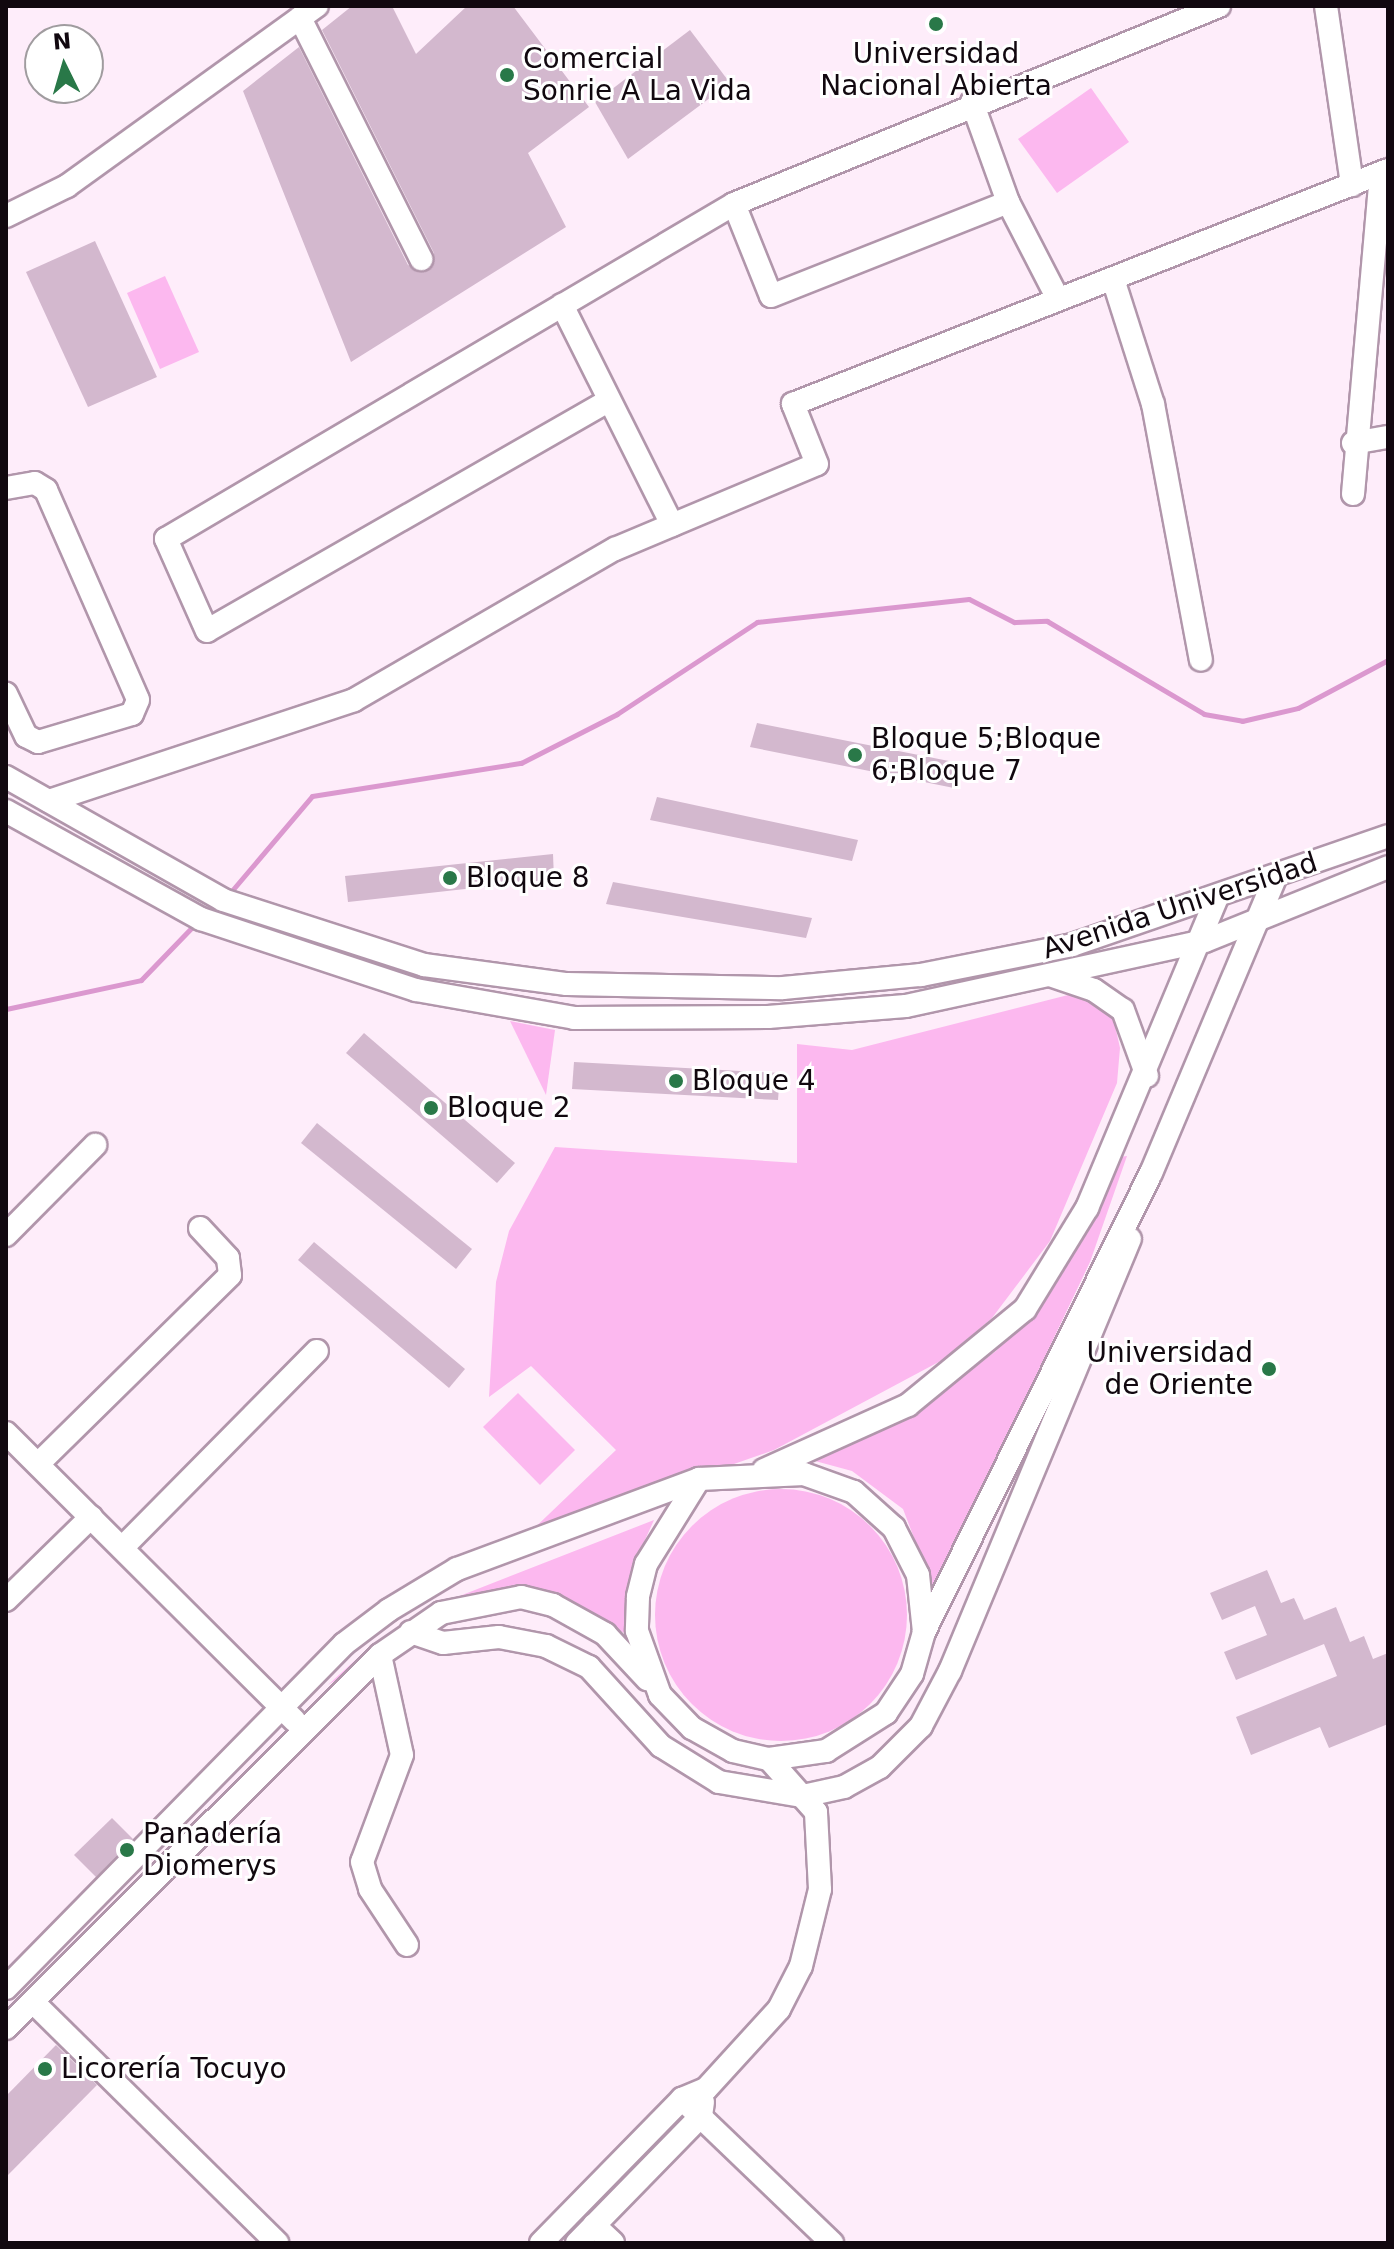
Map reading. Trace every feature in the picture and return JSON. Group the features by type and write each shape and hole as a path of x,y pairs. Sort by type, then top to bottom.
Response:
{"street":[{"path":"608,401 207,631 166,539 734,204 972,102 1219,6"},
{"path":"1326,6 1352,185"},
{"path":"6,216 67,186 308,12 421,259"},
{"path":"972,102 1008,202 1058,299"},
{"path":"49,801 354,700 615,549 817,464 793,404 1384,172 1353,443 1353,494"},
{"path":"734,204 771,296 1008,202"},
{"path":"1113,279 1153,404 1201,660"},
{"path":"562,305 672,525"},
{"path":"1353,443 1388,437"},
{"path":"6,488 35,483 46,490 138,700 132,714 38,742 26,736 6,694"},
{"name":"Avenida Universidad","path":"6,777 223,900 424,965 567,984 783,988 921,975 1072,945 1216,900 1388,836"},
{"name":"Avenida Universidad","path":"6,811 201,919 416,990 574,1018 768,1017 906,1006 1205,941 1388,867"},
{"path":"769,1759 826,1751 868,1729 900,1694 922,1642 1151,1173 1263,916 1275,878"},
{"path":"750,1476 908,1405 1025,1309 1056,1269 1147,1076 1205,941 1216,900"},
{"path":"1049,975 1094,990 1123,1010 1147,1076"},
{"path":"6,1235 95,1145"},
{"path":"411,1632 443,1643 499,1637 546,1646 589,1667 691,1769 803,1796 844,1787 880,1767 921,1726 950,1671 1125,1256 1151,1173"},
{"path":"38,1464 230,1275 228,1258 200,1228"},
{"path":"122,1548 317,1351"},
{"path":"6,1433 304,1729"},
{"path":"6,1988 285,1710 344,1644 457,1569 699,1479 804,1474 876,1508 918,1575 922,1642 950,1671"},
{"path":"660,1695 637,1631 638,1597 646,1564 699,1479"},
{"path":"6,1600 91,1517"},
{"path":"6,2028 380,1655 411,1632 478,1600 521,1597 553,1605 605,1634 692,1728 769,1759 816,1812 820,1889 811,1939 779,2009 706,2089 682,2099 541,2243"},
{"path":"380,1655 402,1755 362,1862 370,1889 407,1945"},
{"path":"33,2002 277,2243"},
{"path":"577,2243 701,2116 706,2089"},
{"path":"682,2099 832,2243"},
{"path":"594,2225 613,2243"}],"shaded area":[{"path":"1091,88 1129,142 1057,193 1018,139"},
{"path":"165,276 199,352 160,369 127,293"},
{"path":"1072,994 1095,996 1113,1016 1120,1048 1117,1083 1050,1241 992,1318 948,1357 774,1450 525,1537 616,1450 531,1366 489,1397 496,1282 509,1231 555,1147 797,1163 797,1044 852,1050"},
{"path":"510,1021 555,1030 546,1095"},
{"path":"1127,1156 1090,1262 934,1590 903,1509 852,1471 804,1458 896,1422 996,1351 1068,1261 1119,1157"},
{"path":"518,1393 575,1450 540,1485 483,1427"},
{"path":"781,1489 829,1499 851,1510 870,1526 886,1545 897,1567 907,1615 897,1663 886,1685 870,1704 851,1720 829,1731 781,1741 733,1731 711,1720 692,1704 676,1685 665,1663 655,1615 665,1567 676,1545 692,1526 711,1510 733,1499"},
{"path":"654,1520 630,1573 631,1636 559,1602 433,1619 328,1685 375,1642 429,1608"}],"building":[{"path":"352,6 392,6 416,54 467,6 513,6 589,107 528,153 566,227 351,362 243,91 299,47 408,265 428,271 434,253 322,30"},
{"path":"690,30 730,83 628,159 595,102"},
{"path":"95,241 157,377 88,407 26,272"},
{"name":"Bloque 5;Bloque 6;Bloque 7","path":"757,723 959,763 954,788 750,747"},
{"name":"Bloque 5;Bloque 6;Bloque 7","path":"657,797 858,840 852,861 650,820"},
{"name":"Bloque 8","path":"553,854 554,879 348,902 345,876"},
{"path":"613,882 812,918 806,938 606,904"},
{"name":"Bloque 2","path":"364,1033 515,1163 497,1183 346,1053"},
{"name":"Bloque 4","path":"574,1062 780,1073 778,1100 572,1089"},
{"path":"317,1123 472,1249 456,1269 301,1143"},
{"path":"314,1242 465,1369 449,1388 298,1260"},
{"path":"1267,1570 1281,1603 1294,1598 1304,1620 1336,1607 1350,1642 1364,1636 1373,1659 1388,1653 1388,1724 1329,1748 1320,1727 1251,1755 1236,1717 1337,1676 1324,1644 1236,1680 1224,1652 1267,1635 1255,1606 1222,1620 1210,1593"},
{"path":"112,1818 133,1839 96,1877 74,1855"},
{"path":"56,2045 97,2085 6,2177 6,2096"}],"waterway":[{"path":"229,894 312,796 521,763 617,714 757,622 969,599 1014,622 1047,621 1204,714 1242,721 1298,708 1388,660"},
{"path":"6,1009 141,980 197,922"}],"place":[{"name":"Universidad Nacional Abierta","path":"936,24"},
{"name":"Comercial Sonrie A La Vida","path":"507,75"},
{"name":"Bloque 5;Bloque 6;Bloque 7","path":"855,755"},
{"name":"Bloque 8","path":"450,878"},
{"name":"Bloque 4","path":"676,1081"},
{"name":"Bloque 2","path":"431,1108"},
{"name":"Universidad de Oriente","path":"1269,1369"},
{"name":"Panadería Diomerys","path":"127,1850"},
{"name":"Licorería Tocuyo","path":"45,2069"}]}
